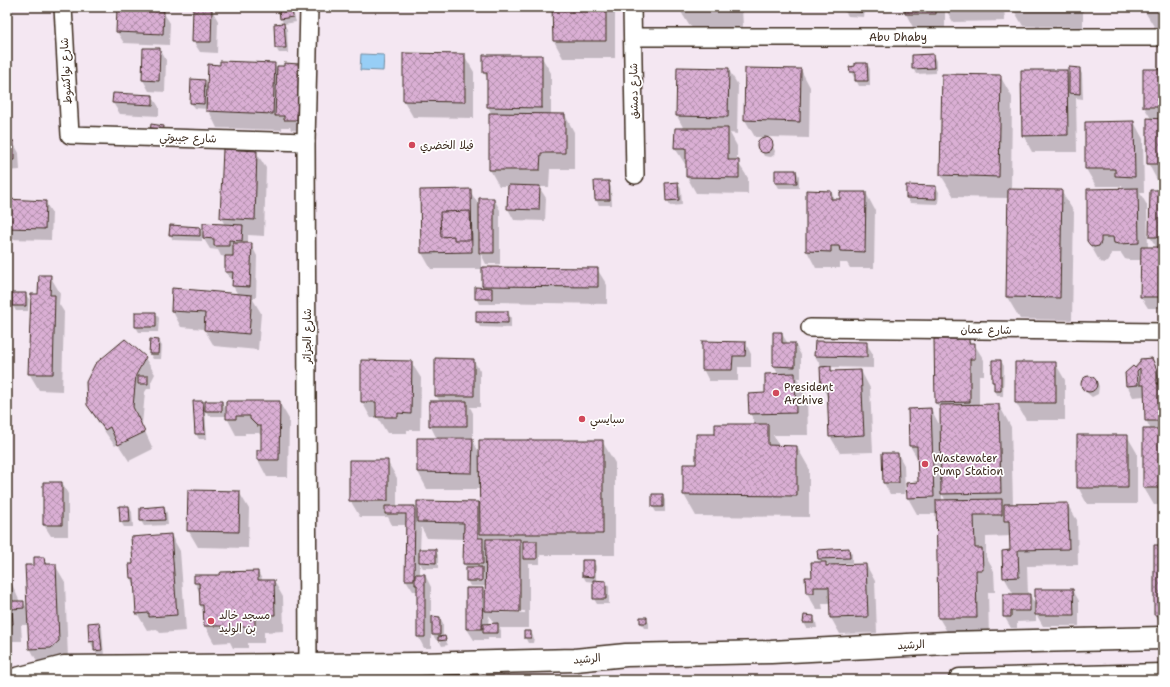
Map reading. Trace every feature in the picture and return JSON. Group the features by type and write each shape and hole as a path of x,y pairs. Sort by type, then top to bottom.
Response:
{"main road":[{"name":"الرشيد","path":"13,680 64,668 308,666 575,660 626,655 771,652 946,643 1163,638"},
{"path":"960,680 1163,675"}],"street":[{"name":"شارع نواكشوط","path":"63,7 70,134"},
{"name":"شارع الجزائر","path":"308,7 306,142 308,666"},
{"name":"شارع دمشق","path":"632,7 635,175"},
{"name":"Abu Dhaby","path":"633,38 1163,37"},
{"name":"شارع جيبوتي","path":"70,134 306,142"},
{"name":"شارع عمان","path":"810,328 1163,332"}],"water":[{"path":"361,54 384,55 383,71 360,70"}],"building":[{"path":"552,7 606,7 606,41 553,41"},
{"path":"844,7 862,7 862,12 844,11"},
{"path":"905,7 936,7 936,14 905,14"},
{"path":"193,8 212,9 211,42 192,42"},
{"path":"292,8 293,17 280,19 279,10"},
{"path":"117,9 164,11 163,34 116,32"},
{"path":"284,23 286,48 275,48 274,24"},
{"path":"143,48 160,48 159,81 142,80"},
{"path":"403,53 465,54 465,102 403,101"},
{"path":"933,54 934,68 912,69 912,55"},
{"path":"483,55 542,55 542,108 487,107 487,73 483,73"},
{"path":"220,61 275,63 273,114 206,111 208,64 220,65"},
{"path":"284,63 299,64 297,120 284,120 284,116 275,116 277,66 284,66"},
{"path":"855,63 867,63 868,81 855,81 855,72 850,72 849,67 855,66"},
{"path":"677,67 729,68 728,117 676,116"},
{"path":"1069,67 1080,68 1080,94 1069,93"},
{"path":"745,68 801,69 800,122 744,120"},
{"path":"1143,69 1163,69 1163,107 1143,107"},
{"path":"1021,70 1067,70 1068,135 1022,136"},
{"path":"942,74 1001,75 999,177 940,175"},
{"path":"191,79 205,80 204,104 190,103"},
{"path":"113,93 153,95 153,105 112,103"},
{"path":"489,113 565,114 565,153 541,153 540,170 489,170"},
{"path":"1147,118 1163,119 1163,164 1147,164"},
{"path":"1134,121 1135,177 1115,176 1115,169 1085,169 1085,122"},
{"path":"151,124 164,126 163,135 150,133"},
{"path":"675,128 728,128 728,160 739,160 739,178 686,177 686,148 674,148"},
{"path":"765,137 771,139 773,145 771,151 765,153 759,151 757,145 759,139"},
{"path":"7,141 14,141 14,160 7,160"},
{"path":"223,149 257,151 255,220 220,218"},
{"path":"775,170 796,170 797,183 775,183"},
{"path":"594,181 609,181 610,200 595,200"},
{"path":"678,182 679,200 666,201 665,183"},
{"path":"508,185 540,186 539,210 507,209"},
{"path":"906,185 936,186 936,199 906,198"},
{"path":"1138,188 1139,243 1119,244 1114,243 1113,237 1101,237 1099,246 1094,247 1090,245 1087,241 1087,189"},
{"path":"471,189 472,252 421,253 420,190"},
{"path":"1008,189 1062,190 1060,298 1006,297"},
{"path":"806,190 831,191 831,199 840,199 840,192 866,192 865,252 840,251 839,246 831,246 831,252 806,251"},
{"path":"1150,190 1163,190 1163,237 1149,237"},
{"path":"479,198 494,198 494,253 479,253"},
{"path":"7,199 46,201 45,229 7,228"},
{"path":"470,211 471,240 454,240 454,236 441,237 440,212"},
{"path":"203,223 243,225 242,241 229,240 229,246 214,246 214,239 203,238"},
{"path":"170,225 200,227 200,236 169,235"},
{"path":"233,243 252,243 250,287 232,286 233,272 225,272 225,256 233,256"},
{"path":"1141,247 1163,247 1163,297 1140,297"},
{"path":"482,267 598,268 598,287 482,286"},
{"path":"39,275 51,275 50,295 55,295 53,374 28,374 31,294 38,294"},
{"path":"475,287 492,288 492,299 475,299"},
{"path":"172,288 252,295 249,334 204,330 205,313 171,311"},
{"path":"12,293 26,293 26,306 12,306"},
{"path":"476,311 508,311 508,323 476,322"},
{"path":"135,312 156,312 156,327 135,327"},
{"path":"773,332 782,332 782,343 795,343 795,367 773,366"},
{"path":"125,339 146,357 136,375 133,407 145,432 118,445 110,427 105,430 87,405 86,382 95,364"},
{"path":"150,339 159,340 158,354 149,354"},
{"path":"934,339 969,339 969,343 975,343 975,359 970,359 970,402 935,403"},
{"path":"702,341 746,342 745,356 733,356 732,370 702,370"},
{"path":"815,341 867,342 867,357 814,356"},
{"path":"435,358 474,359 474,396 435,396"},
{"path":"1152,358 1157,370 1157,384 1161,384 1163,396 1163,421 1145,421 1144,385 1140,385 1140,368 1137,371 1138,385 1126,386 1125,373 1133,366 1135,368 1140,362 1140,359"},
{"path":"361,360 412,361 411,414 398,413 398,417 376,417 376,402 361,402"},
{"path":"992,360 1001,360 1001,391 994,391 994,382 992,382"},
{"path":"1015,362 1056,362 1056,403 1015,403"},
{"path":"1163,362 1163,380 1159,365"},
{"path":"831,366 831,371 861,370 864,435 829,437 827,386 821,387 820,367"},
{"name":"President Archive","path":"795,373 796,413 749,414 748,394 765,393 765,374"},
{"path":"138,376 148,376 148,384 138,384"},
{"path":"1089,376 1095,378 1097,384 1095,390 1089,392 1083,390 1081,384 1083,378"},
{"path":"193,401 203,401 205,434 195,434"},
{"path":"205,401 222,401 222,411 205,411"},
{"path":"226,401 280,401 279,460 257,460 257,450 261,450 261,426 257,426 250,419 250,416 236,416 236,419 226,419"},
{"path":"429,401 467,401 467,426 429,426"},
{"path":"999,404 1001,493 941,494 940,405"},
{"name":"Wastewater Pump Station","path":"931,408 934,497 907,498 906,483 918,482 917,446 909,446 908,409"},
{"path":"715,424 768,424 768,445 797,446 797,496 683,495 683,464 696,464 696,434 715,434"},
{"path":"1143,429 1163,429 1163,488 1143,488"},
{"path":"1077,435 1128,435 1128,488 1077,488"},
{"path":"417,438 473,438 472,473 417,472"},
{"path":"479,440 603,440 603,534 480,534"},
{"path":"882,453 898,453 899,483 883,483"},
{"path":"349,460 388,460 388,501 349,501"},
{"path":"43,482 62,482 62,525 43,525"},
{"path":"188,490 240,491 239,532 187,531"},
{"path":"652,494 663,494 663,507 652,507"},
{"path":"1002,499 1002,515 974,515 975,548 982,548 983,570 976,570 977,618 938,618 936,500"},
{"path":"417,501 478,502 478,538 483,538 483,564 463,564 464,523 417,522"},
{"path":"1068,503 1069,549 1018,550 1019,577 1003,578 1002,551 1010,550 1009,521 1004,521 1004,504"},
{"path":"119,506 129,506 130,522 120,522"},
{"path":"164,506 165,520 140,521 140,508"},
{"path":"385,506 415,506 414,580 405,580 406,514 385,514"},
{"path":"171,534 177,615 149,617 149,613 136,614 134,578 130,578 129,564 133,564 131,537"},
{"path":"486,539 520,539 520,612 485,611"},
{"path":"523,541 537,541 537,559 523,559"},
{"path":"1154,545 1163,545 1163,615 1154,615"},
{"path":"849,548 850,558 818,559 817,550"},
{"path":"419,549 436,549 436,563 419,562"},
{"path":"34,557 44,557 45,564 56,564 59,641 51,648 29,649 25,565 34,565"},
{"path":"582,560 594,560 594,577 582,576"},
{"path":"811,562 826,562 826,566 866,564 868,617 830,618 829,587 814,587 814,593 806,593 805,577 812,577"},
{"path":"466,567 482,567 482,581 466,581"},
{"path":"258,571 258,580 274,580 275,615 255,615 255,627 239,627 239,631 223,632 223,626 204,626 203,605 200,605 199,583 194,583 194,575 219,575 221,572"},
{"path":"415,574 425,574 425,637 417,637 417,585 415,585"},
{"path":"593,580 606,581 606,599 593,599"},
{"path":"7,582 11,582 12,601 24,601 24,608 12,609 13,624 7,625"},
{"path":"466,588 483,588 482,629 466,629"},
{"path":"1035,589 1073,589 1074,615 1035,615"},
{"path":"1003,594 1030,594 1030,611 1011,611 1011,617 1003,617"},
{"path":"804,615 814,616 814,623 803,623"},
{"path":"432,616 440,617 440,635 432,635"},
{"path":"640,617 647,617 647,623 640,623"},
{"path":"99,622 102,650 94,651 94,641 89,642 88,623"},
{"path":"498,623 498,633 483,633 483,624"},
{"path":"524,631 531,631 531,638 524,638"},
{"path":"445,636 446,640 438,641 438,637"}],"place":[{"name":"فيلا الخضري","path":"412,145"},
{"name":"President Archive","path":"776,393"},
{"name":"سبايسي","path":"582,419"},
{"name":"Wastewater Pump Station","path":"925,464"},
{"name":"مسجد خالد بن الوليد","path":"211,621"}]}
